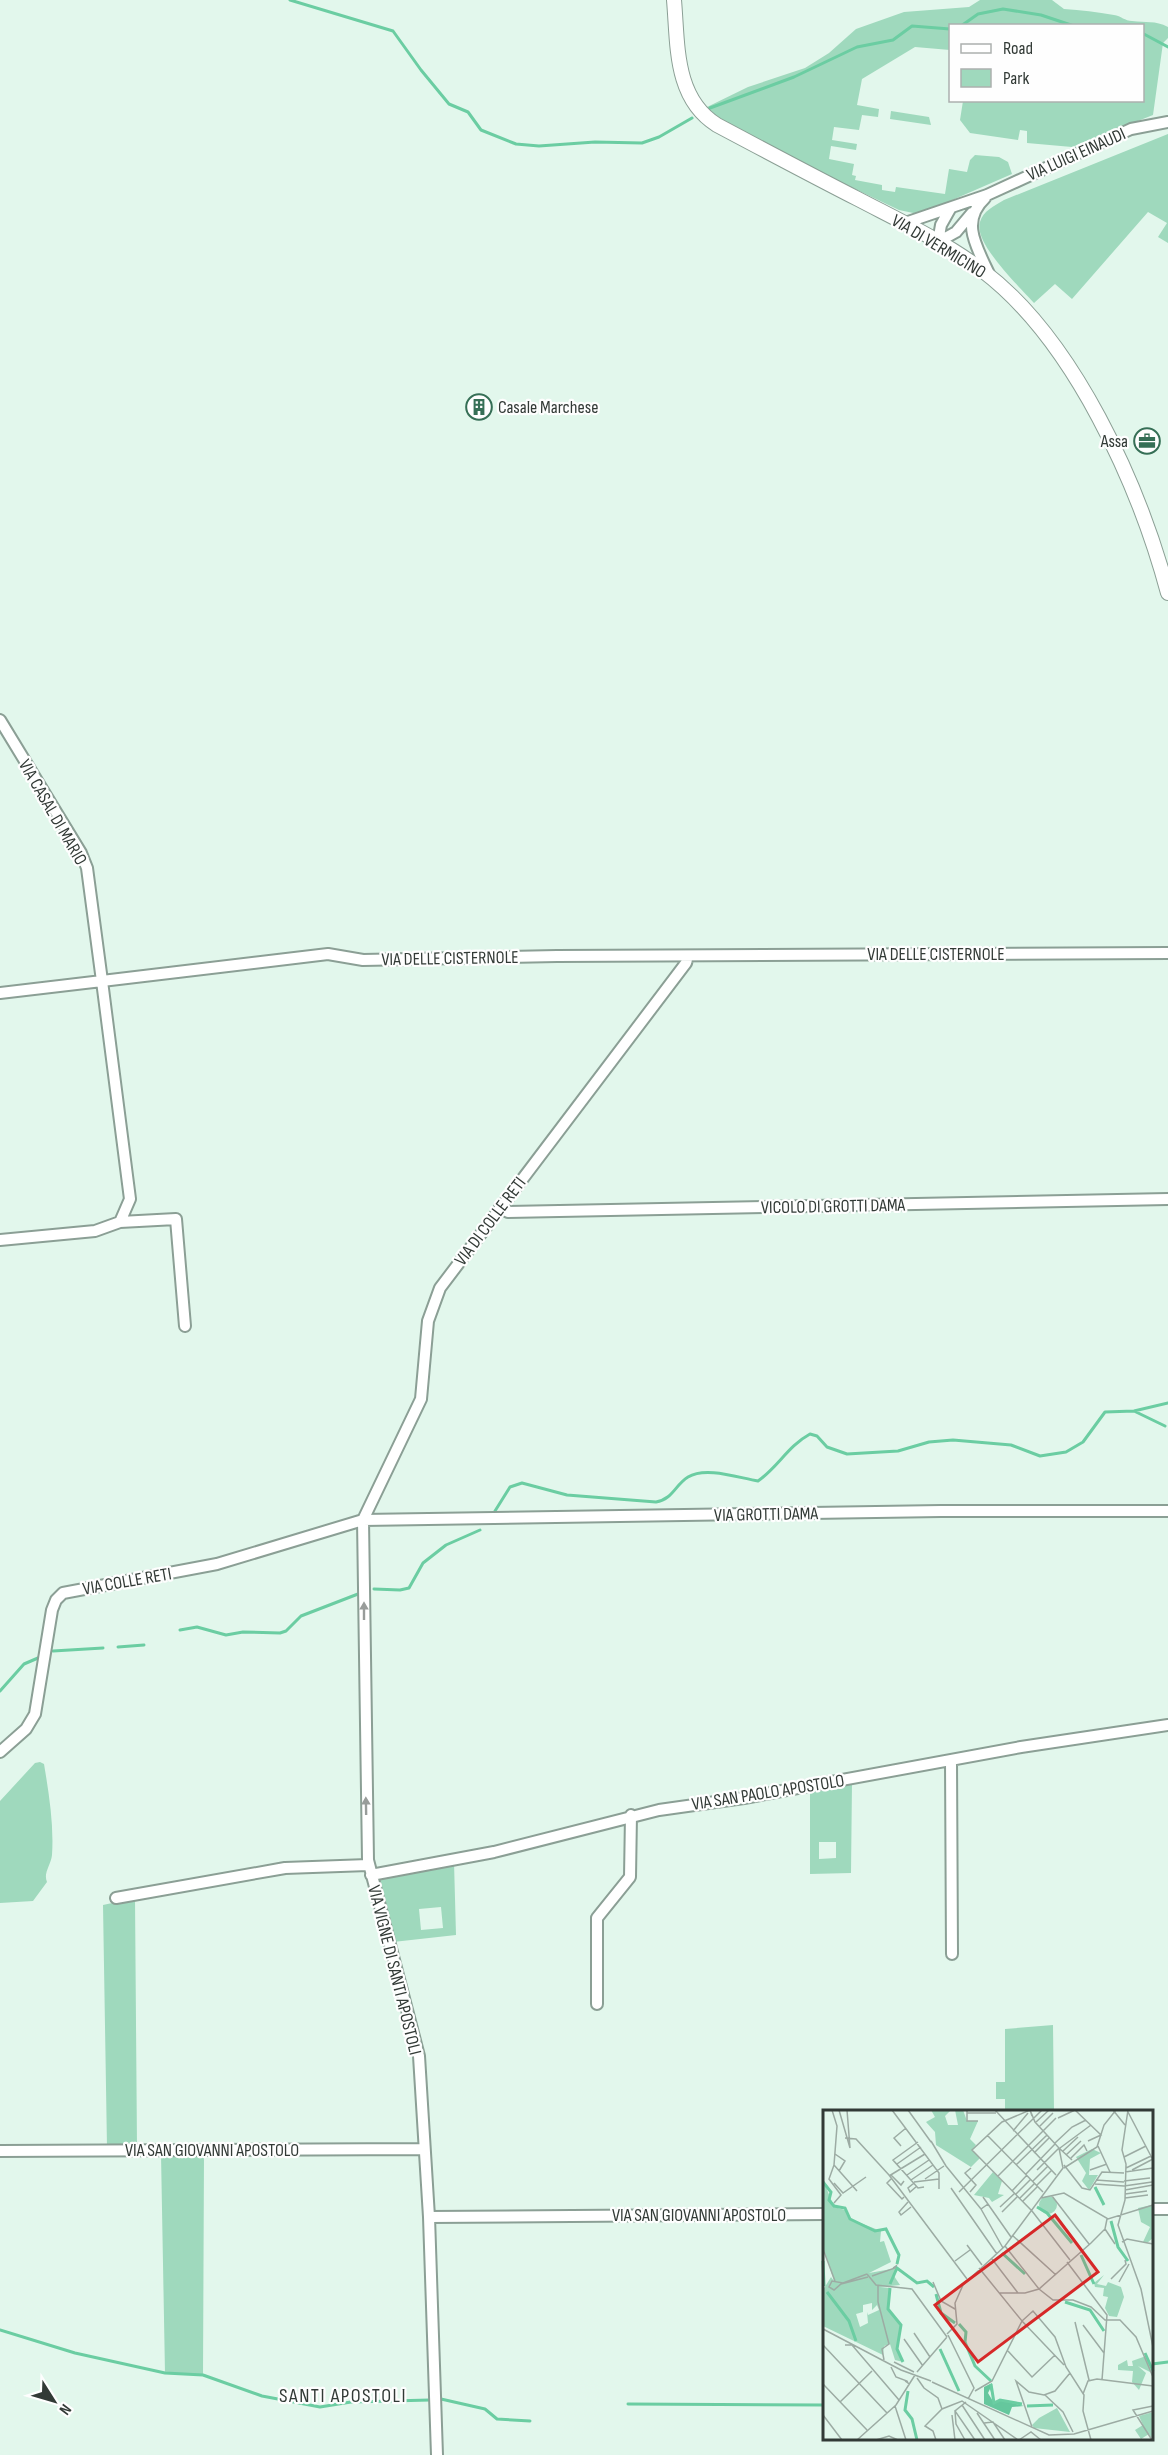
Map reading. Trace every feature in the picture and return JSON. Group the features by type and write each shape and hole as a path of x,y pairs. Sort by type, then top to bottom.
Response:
{"main road":[{"name":"VIA DI VERMICINO","path":"675,0 681,71 691,99 702,114 728,131 938,242 990,277 1047,335 1076,376 1109,440 1134,497 1168,592"}],"street":[{"name":"VIA LUIGI EINAUDI","path":"905,223 987,195 1118,134 1142,126 1168,122"},
{"name":"VIA LUIGI EINAUDI","path":"938,242 958,230 987,195"},
{"path":"975,208 971,218 972,230 990,277"},
{"path":"938,242 941,227 950,209"},
{"name":"VIA CASAL DI MARIO","path":"0,720 81,854 87,868 102,981"},
{"name":"VIA DELLE CISTERNOLE","path":"0,993 328,954 363,960 1168,953"},
{"name":"VIA DI COLLE RETI","path":"363,1520 421,1399 428,1321 436,1294 686,963 688,956"},
{"path":"102,981 130,1199 120,1222"},
{"name":"VICOLO DI GROTTI DAMA","path":"500,1207 508,1212 624,1211 1168,1199"},
{"path":"0,1240 95,1231 120,1222 176,1219 185,1326"},
{"name":"VIA GROTTI DAMA","path":"363,1520 941,1511 1168,1511"},
{"name":"VIA COLLE RETI","path":"0,1752 24,1732 35,1714 51,1611 56,1600 63,1593 225,1562 363,1520"},
{"name":"VIA VIGNE DI SANTI APOSTOLI","path":"363,1520 370,1870 417,2043 429,2217 437,2455"},
{"name":"VIA SAN PAOLO APOSTOLO","path":"116,1898 285,1868 370,1870 494,1852 631,1815 1168,1725"},
{"path":"951,1760 952,1954"},
{"path":"597,2004 597,1918 630,1877 631,1815"},
{"name":"VIA SAN GIOVANNI APOSTOLO","path":"0,2151 424,2149"},
{"name":"VIA SAN GIOVANNI APOSTOLO","path":"429,2217 823,2214"}],"green space":[{"path":"980,0 1052,0 1064,9 1114,15 1130,21 1155,23 1168,27 1168,38 1163,43 1153,115 1072,147 1027,143 1027,131 1020,130 1018,140 970,133 960,120 963,102 1144,102 1144,24 949,24 949,50 915,47 862,79 857,105 879,109 878,117 862,115 859,130 834,127 832,140 857,144 856,150 831,146 829,159 854,164 852,175 856,176 855,180 882,185 882,190 895,192 896,187 945,194 949,169 967,172 970,160 975,155 999,157 1008,162 1012,174 918,214 899,210 738,133 705,108 748,87 805,68 829,53 856,29 904,12 969,7"},
{"path":"891,111 929,117 931,125 890,119"},
{"path":"1168,134 1168,243 1158,237 1167,223 1148,212 1072,299 1055,284 1034,303 990,253 980,231 980,222 984,215 1004,200"},
{"path":"35,1763 44,1764 52,1821 52,1855 46,1875 47,1882 33,1901 0,1903 0,1801"},
{"path":"852,1782 851,1873 810,1874 810,1789","holes":["819,1842 836,1842 836,1858 819,1859"]},
{"path":"454,1862 456,1935 393,1942 376,1882 384,1875","holes":["441,1907 443,1928 421,1930 419,1909"]},
{"path":"135,1898 137,2147 107,2147 103,1905"},
{"path":"1053,2025 1054,2110 1005,2110 1005,2099 996,2099 996,2082 1005,2082 1005,2029"},
{"path":"161,2154 204,2154 203,2375 165,2373"}],"waterway":[{"path":"290,0 393,31 449,104 468,112 481,130 516,144 539,146 595,142 642,143 659,137 692,118"},
{"path":"964,24 978,14 1003,9 1041,15 1068,24"},
{"path":"710,108 794,77 857,47 893,40 912,26 949,29"},
{"path":"1144,34 1168,47"},
{"path":"495,1511 510,1487 522,1483 567,1495 656,1502 666,1498 684,1480 695,1474 713,1473 758,1481 795,1444 810,1434 817,1436 827,1447 847,1454 898,1451 929,1442 953,1440 1011,1445 1040,1456 1066,1452 1083,1442 1105,1412 1134,1411 1168,1403"},
{"path":"1134,1411 1165,1426"},
{"path":"374,1589 409,1588 423,1563 446,1545 480,1530"},
{"path":"180,1630 197,1627 226,1635 243,1632 280,1633 286,1631 301,1616 358,1594"},
{"path":"118,1647 144,1645"},
{"path":"53,1651 103,1648"},
{"path":"0,1691 24,1664 38,1658"},
{"path":"0,2330 75,2353 165,2373 203,2375 262,2396 320,2407 351,2402 430,2400"},
{"path":"1153,2364 1168,2362"},
{"path":"441,2399 485,2409 497,2419 530,2421"},
{"path":"628,2404 823,2405"}],"place":[{"name":"Casale Marchese","path":"479,407"},
{"name":"Assa","path":"1147,441"}],"district":[{"name":"SANTI APOSTOLI","path":"343,2395"}]}
